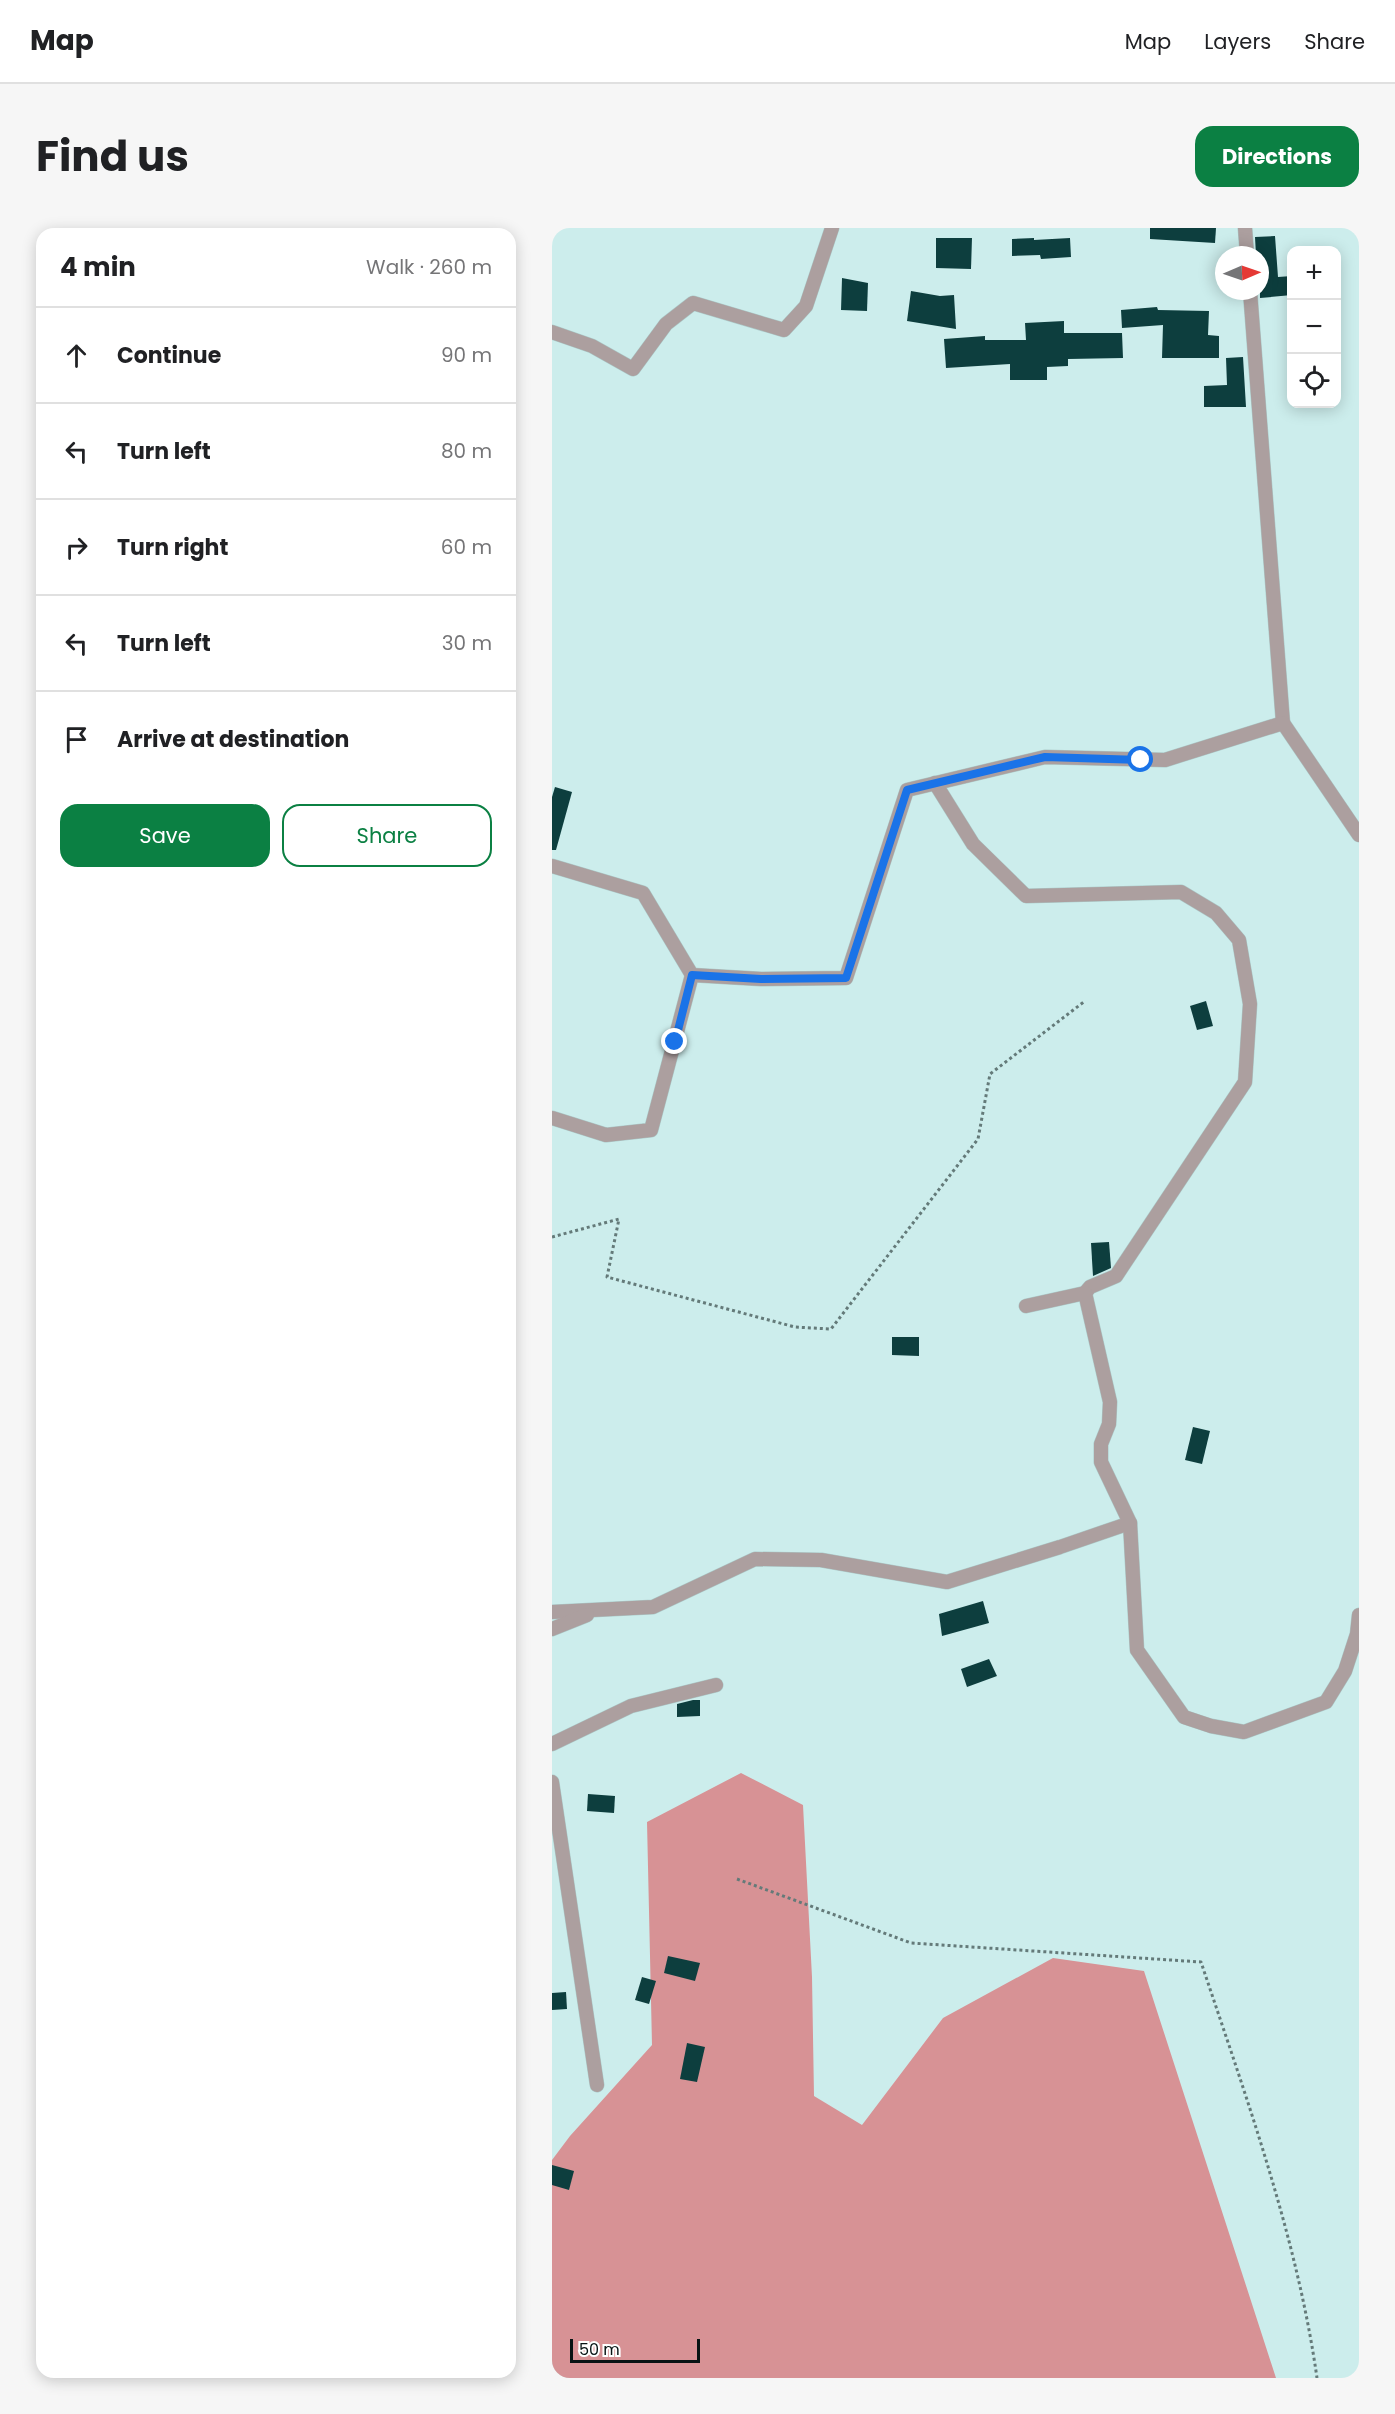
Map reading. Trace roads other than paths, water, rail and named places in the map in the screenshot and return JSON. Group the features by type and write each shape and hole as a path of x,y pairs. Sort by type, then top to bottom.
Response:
{"street":[{"path":"552,332 592,346 633,369 666,324 693,303 784,330 806,306 832,228"},
{"path":"1245,228 1246,246"},
{"path":"1251,300 1283,723 1359,835"},
{"path":"692,975 761,979 846,978 907,790 1045,757 1165,760 1283,723"},
{"path":"935,783 973,844 1026,896 1181,892 1216,913 1239,940 1250,1004 1245,1082 1116,1276 1090,1287 1085,1293 1026,1306"},
{"path":"552,866 643,893 692,975 651,1130 606,1135 552,1118"},
{"path":"1085,1293 1110,1402 1108,1425 1101,1444 1101,1462 1130,1523 1137,1650 1184,1717 1211,1726 1244,1732 1326,1702 1345,1671 1357,1635 1359,1615"},
{"path":"552,1612 653,1607 756,1558 821,1560 947,1582 1130,1523"},
{"path":"552,1603 598,1611"},
{"path":"552,1629 598,1611"},
{"path":"552,1744 631,1706 716,1685"},
{"path":"552,1782 597,2085"}]}
